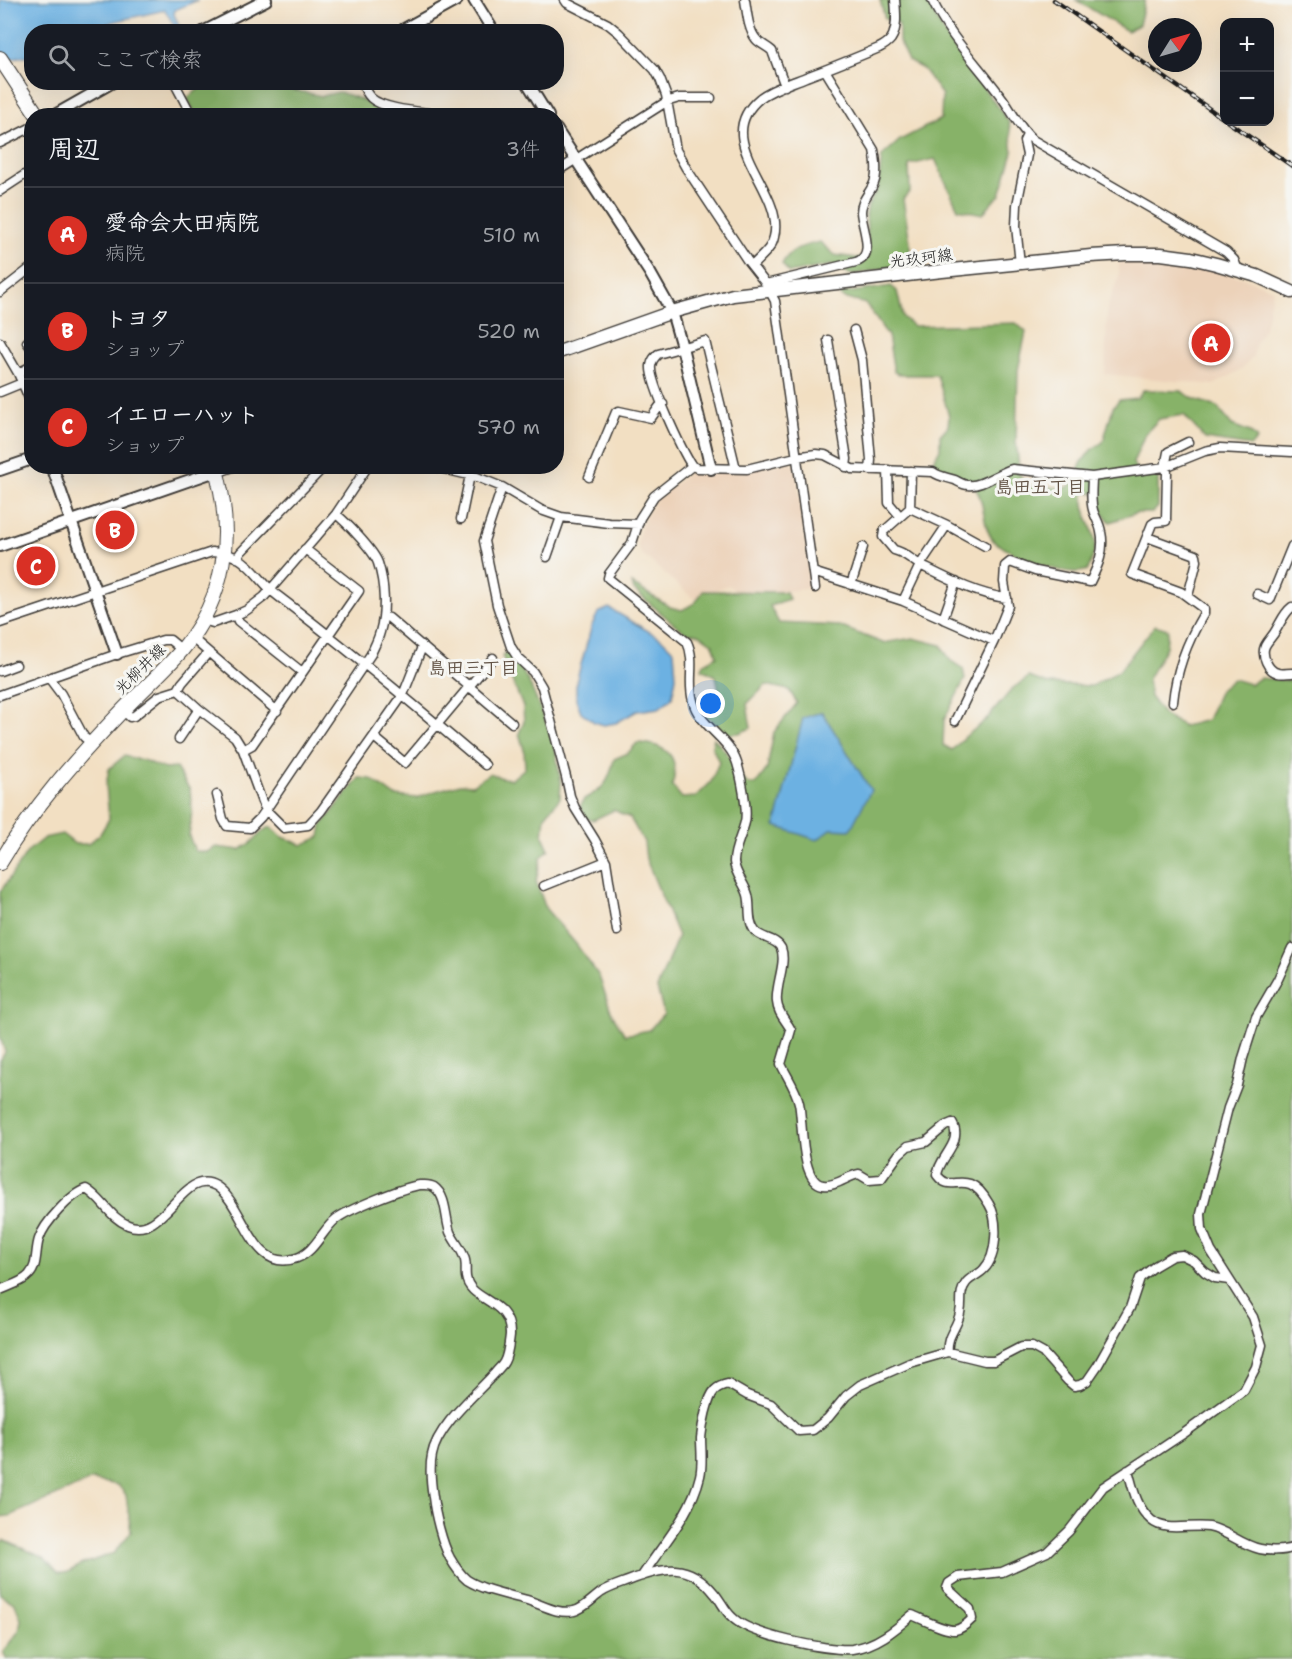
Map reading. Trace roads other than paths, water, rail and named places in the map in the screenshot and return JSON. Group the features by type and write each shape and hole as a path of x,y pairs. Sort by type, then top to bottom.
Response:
{"main road":[{"path":"0,58 34,108"},
{"name":"光玖珂線","path":"564,350 672,312 768,287 811,287 1114,254 1161,254 1191,258 1257,276 1292,292"},
{"name":"光柳井線","path":"0,863 52,788 122,710 182,650 192,638 209,608 231,556 217,474"}],"street":[{"path":"219,24 266,0"},
{"path":"414,24 457,0"},
{"path":"474,0 489,24"},
{"path":"565,0 608,24 655,70 666,95 676,150 741,251 768,287 775,301 815,588"},
{"path":"745,0 754,37 772,51 784,86"},
{"path":"752,266 767,251 774,239 776,225 741,136 741,127 746,114 762,96 889,42 895,27 895,0"},
{"path":"932,0 946,25 984,77 1002,97 1027,135 1226,252 1234,260 1238,270"},
{"path":"768,287 862,260 865,255 867,247 861,206 876,179 874,150 825,70"},
{"path":"67,108 99,90"},
{"path":"178,90 188,108"},
{"path":"366,90 370,98 376,102 398,108"},
{"path":"532,90 543,108"},
{"path":"564,167 666,102 679,98 711,98"},
{"path":"0,143 24,131"},
{"path":"1020,264 1016,226 1017,204 1027,155 1024,141 1027,135"},
{"path":"564,141 654,280 672,312 711,469"},
{"path":"0,191 24,175"},
{"path":"0,292 24,273"},
{"path":"854,330 862,360 872,460 870,470"},
{"path":"828,340 847,459 846,466"},
{"path":"736,469 705,341 658,354 653,360 651,369 680,448 692,466 697,468 711,469 736,469 747,469 816,454 825,455 852,469 933,472 939,477 966,485 983,483 1001,472 1012,469 1092,477 1165,467 1205,451 1220,448 1292,452"},
{"path":"0,342 24,387"},
{"path":"18,373 24,370"},
{"path":"0,392 22,383"},
{"path":"589,477 616,412 651,418 663,404"},
{"path":"1173,702 1174,686 1191,635 1204,609 1186,595 1132,574 1152,524 1166,521 1167,472 1165,467 1168,452 1188,442"},
{"path":"0,470 24,462"},
{"path":"692,466 654,496 638,524 632,543 608,578 687,642 692,658 690,687 698,714 726,744 738,764 746,822 734,860 735,867 750,901 751,924 761,936 777,943 781,948 783,957 776,999 780,1015 791,1030 781,1064 800,1106 802,1138 811,1176 817,1183 824,1185 859,1174 870,1180 880,1179 908,1146 926,1142 945,1126 952,1124 955,1129 955,1139 938,1167 937,1175 942,1181 950,1184 970,1183 979,1190 990,1205 996,1234 993,1249 988,1265 982,1272 967,1281 960,1294 961,1312 947,1343 948,1352"},
{"path":"888,470 889,503 900,516"},
{"path":"911,471 910,508 884,531 883,537 894,550 901,551 920,565 993,597 1007,598"},
{"path":"55,474 117,654"},
{"path":"0,546 202,474"},
{"path":"231,556 241,552 317,474"},
{"path":"202,620 213,623 236,615 264,597 336,514 363,474"},
{"path":"461,519 469,474"},
{"path":"476,474 541,510 561,517 609,524 638,524"},
{"path":"955,721 994,641 1008,606 1004,582 1005,566 1010,562 1035,571 1090,582 1099,564 1102,546 1101,531 1093,512 1092,477"},
{"path":"502,487 484,541 500,614 511,647 518,658 533,672 542,687 570,796 606,861 617,931"},
{"path":"910,508 985,546"},
{"path":"218,795 223,819 227,826 250,828 266,810 371,654 380,632 383,609 383,586 378,562 370,550 336,514"},
{"path":"547,557 561,517"},
{"path":"903,601 920,565 947,525"},
{"path":"1147,537 1196,555 1197,561 1189,592 1186,595"},
{"path":"1257,594 1270,600 1292,546"},
{"path":"851,585 863,547"},
{"path":"243,750 252,745 277,711 359,591 305,549"},
{"path":"0,623 212,552 231,556 244,563 270,590 365,664 485,765"},
{"path":"813,572 903,601 994,641"},
{"path":"943,619 956,582"},
{"path":"1292,607 1286,612 1264,649 1264,657 1274,672 1292,673"},
{"path":"236,615 238,621 302,672"},
{"path":"389,618 512,723"},
{"path":"192,638 277,711"},
{"path":"0,695 163,640 170,640 182,650"},
{"path":"178,690 235,737 243,750 266,810 284,828 308,825 321,811 403,695 422,647"},
{"path":"122,710 130,717 134,716 159,696 178,690 208,653"},
{"path":"374,737 405,763 493,658"},
{"path":"0,671 16,665"},
{"path":"49,678 61,694 84,737 91,743"},
{"path":"179,740 199,709"},
{"path":"544,886 606,861"},
{"path":"0,1290 27,1278 32,1272 39,1239 45,1227 59,1210 80,1191 86,1189 95,1194 117,1218 129,1226 139,1227 150,1225 158,1220 185,1191 198,1184 210,1183 219,1187 227,1196 259,1248 270,1258 280,1261 297,1259 308,1252 333,1221 347,1212 410,1187 426,1184 435,1188 442,1199 451,1235 464,1256 466,1281 473,1290 501,1311 509,1322 510,1338 506,1360 450,1421 438,1439 432,1455 431,1481 435,1509 449,1556 464,1578 490,1591 564,1612 576,1611 605,1590 642,1576 667,1569 683,1570 699,1577 715,1593 733,1618 748,1627 787,1640 822,1647 853,1649 877,1642 912,1615 946,1629 955,1630 963,1627 972,1619 970,1609 947,1588 949,1583 958,1577 1002,1572 1047,1552 1069,1531 1103,1487 1244,1390 1256,1367 1262,1345 1253,1317 1211,1251 1202,1229 1201,1214 1227,1108 1237,1085 1256,1017 1278,979 1292,948"},
{"path":"642,1576 676,1528 690,1503 701,1474 701,1435 709,1401 714,1391 721,1386 728,1384 747,1395 771,1404 799,1431 813,1430 828,1418 846,1396 860,1384 910,1363 948,1352 994,1361 1022,1347 1032,1347 1043,1353 1068,1382 1074,1386 1080,1385 1087,1381 1098,1365 1130,1308 1140,1278 1155,1266 1172,1256 1182,1255 1194,1261 1215,1278 1230,1280"},
{"path":"1128,1470 1137,1503 1149,1519 1159,1526 1208,1527 1224,1531 1260,1550 1292,1548"}],"water":[{"path":"0,0 198,0 175,10 174,14 178,24 173,24 165,10 108,24 24,24 24,56 0,60"},
{"path":"609,608 662,639 674,651 676,677 672,698 659,708 637,711 616,723 604,725 594,722 581,712 576,699 576,682 592,625 598,613"},
{"path":"822,712 871,790 850,830 831,829 817,840 775,826 803,718"}],"railway":[{"path":"1054,0 1220,116"},
{"path":"1234,126 1292,166"}],"place":[{"name":"愛命会大田病院","path":"1211,343"},
{"name":"トヨタ","path":"115,530"},
{"name":"イエローハット","path":"36,566"}],"district":[{"name":"島田五丁目","path":"1040,487"},
{"name":"島田三丁目","path":"473,668"}]}
